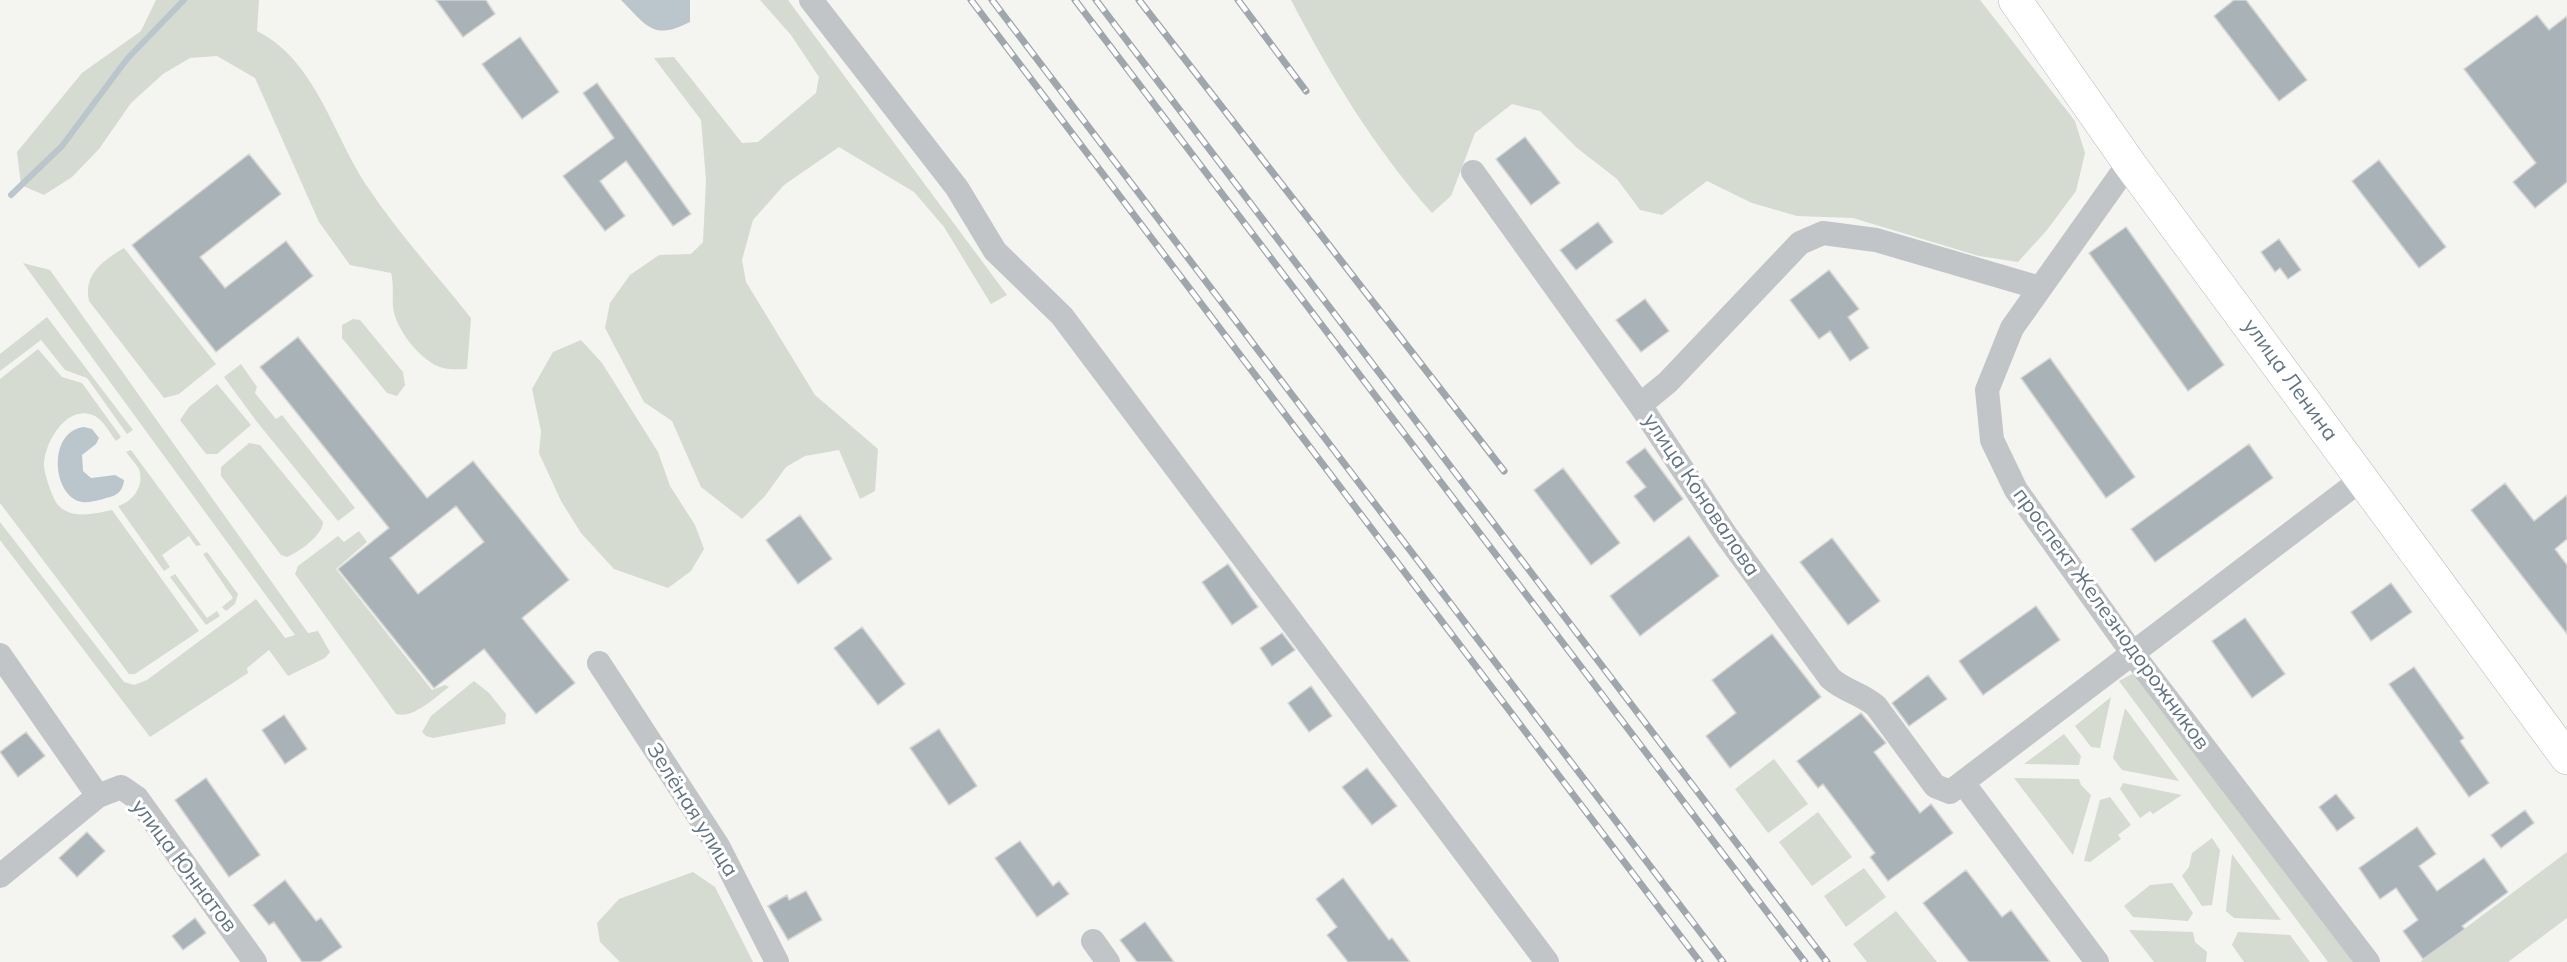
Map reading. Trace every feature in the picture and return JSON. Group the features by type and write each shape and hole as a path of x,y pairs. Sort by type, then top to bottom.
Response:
{"street":[{"path":"811,0 957,188 995,251 1062,316 1547,962"},
{"name":"улица Ленина","path":"2015,0 2129,162 2567,758"},
{"name":"проспект Железнодорожников","path":"2129,162 2012,328 1987,390 1992,440 2016,490 2133,654 2368,962"},
{"name":"улица Коновалова","path":"1473,172 1640,405 1726,535 1830,678 1843,690 1864,696 1876,706 1935,786 1957,788 2097,962"},
{"path":"1640,405 1668,382 1800,243 1823,233 1876,240 2040,288"},
{"path":"1957,788 2362,479"},
{"name":"улица Юннатов","path":"0,655 98,796 121,787 137,798 255,962"},
{"name":"Зелёная улица","path":"599,663 718,846 777,962"},
{"path":"0,876 98,796"},
{"path":"1093,941 1108,962"}],"shaded area":[{"path":"156,0 259,0 257,31 278,44 295,61 322,102 356,169 369,189 405,238 471,318 467,369 446,369 435,365 410,343 395,315 391,273 350,265 319,222 255,78 217,56 190,58 163,74 131,103 99,149 72,177 44,195 21,185 17,152 82,73 141,31"},
{"path":"621,0 690,0 690,22 667,30 651,28"},
{"path":"760,0 788,0 1007,295 991,304 944,227 914,192 839,147 784,185 753,220 742,260 746,282 815,395 878,449 875,491 860,499 839,450 805,456 786,467 765,496 742,519 701,487 672,421 644,402 605,328 610,303 630,275 659,255 691,254 703,242 706,180 701,120 654,58 674,57 742,143 758,142 816,93 819,77 791,35"},
{"path":"1291,0 1980,0 2075,121 2085,153 2076,191 2047,230 2018,262 1979,256 1853,218 1797,216 1752,203 1707,181 1662,215 1640,210 1617,179 1577,148 1540,111 1512,104 1475,133 1451,196 1432,213 1391,163 1355,111 1321,56"},
{"path":"124,248 216,364 179,394 164,398 89,301 88,291 92,276 103,263"},
{"path":"23,263 50,270 308,633 318,631 330,652 325,658 288,676 269,650 247,668 248,673 150,737 0,540 0,522 124,682 134,685 147,680 256,599 285,638 295,635"},
{"path":"47,317 133,430 127,434 87,378 65,370 41,340 0,371 0,354"},
{"path":"353,319 360,320 403,372 405,385 397,396 387,393 342,338 342,325"},
{"path":"581,340 602,363 658,452 670,486 695,525 704,549 691,571 668,588 614,569 581,533 561,501 539,453 541,431 532,389 553,352"},
{"path":"38,349 62,377 82,383 121,437 116,441 95,416 85,413 66,420 52,437 45,458 45,473 56,502 63,509 77,514 112,510 199,631 135,674 129,674 0,503 0,379"},
{"path":"241,364 257,387 255,393 276,419 282,415 355,508 338,521 257,422 224,377"},
{"path":"217,384 251,425 217,454 206,454 180,420 189,407"},
{"path":"84,427 92,429 99,438 96,444 82,455 83,471 91,478 115,475 124,480 121,490 116,494 82,502 72,498 64,489 58,464 59,451 64,440 72,431"},
{"path":"249,443 260,445 323,522 315,537 287,557 281,555 221,476 221,467"},
{"path":"131,450 201,545 196,546 189,536 162,555 170,567 164,571 118,506 132,498 140,484 139,470 126,452"},
{"path":"359,531 367,542 336,569 432,690 445,685 449,687 424,706 403,715 396,714 295,574 298,566 338,536 344,542"},
{"path":"207,552 238,594 235,604 226,611 222,607 233,598 203,554"},
{"path":"175,574 207,618 217,611 220,616 206,625 170,577"},
{"path":"2132,674 2144,678 2357,962 2328,962 2119,681"},
{"path":"474,681 489,693 506,714 505,724 433,738 426,736 422,732 431,716"},
{"path":"2111,697 2100,748 2091,747 2075,726"},
{"path":"2125,708 2179,781 2122,770 2113,758"},
{"path":"2064,734 2081,756 2079,765 2024,764"},
{"path":"1774,759 1808,804 1768,833 1735,789"},
{"path":"2014,778 2079,779 2081,785 2091,795 2073,855"},
{"path":"2123,783 2182,795 2153,814 2150,811 2140,818 2120,789"},
{"path":"2110,797 2131,825 2118,835 2121,839 2090,862 2084,861 2100,800"},
{"path":"1818,812 1852,857 1812,886 1779,842"},
{"path":"2212,838 2220,850 2212,905 2202,906 2182,876 2189,867 2192,853"},
{"path":"2567,852 2567,918 2508,962 2420,962"},
{"path":"2232,854 2281,920 2234,918 2226,911"},
{"path":"1864,868 1886,897 1846,927 1824,896"},
{"path":"693,872 715,887 753,962 620,962 600,942 597,923 619,899"},
{"path":"2172,883 2193,913 2188,921 2133,917 2124,906 2150,885"},
{"path":"1896,911 1937,962 1867,962 1853,944"},
{"path":"2129,930 2193,932 2195,942 2207,952 2206,962 2154,962"},
{"path":"2238,932 2290,935 2310,962 2244,962 2232,945"}],"building":[{"path":"436,0 486,0 495,14 463,37"},
{"path":"2234,0 2246,0 2307,80 2279,101 2214,16"},
{"path":"2537,15 2549,30 2567,16 2567,182 2535,208 2513,182 2536,163 2464,69"},
{"path":"520,37 559,92 522,119 482,64"},
{"path":"597,83 691,214 673,226 626,161 600,181 625,216 605,231 563,176 614,138 583,93"},
{"path":"1525,137 1560,183 1531,205 1496,159"},
{"path":"249,154 281,194 200,257 225,288 286,241 313,276 216,352 132,245"},
{"path":"2379,160 2446,247 2419,268 2352,181"},
{"path":"1598,222 1613,242 1576,270 1560,250"},
{"path":"2126,227 2224,365 2188,391 2089,253"},
{"path":"2279,239 2301,270 2288,279 2280,268 2275,272 2261,252"},
{"path":"1829,270 1859,309 1848,317 1869,348 1850,361 1830,331 1819,339 1790,300"},
{"path":"1645,299 1669,331 1641,352 1616,320"},
{"path":"298,337 427,498 473,461 569,580 522,618 575,683 536,714 484,649 434,688 338,569 389,528 260,367","holes":["456,506 484,542 418,594 390,558"]},
{"path":"2050,358 2135,477 2106,498 2021,378"},
{"path":"2249,444 2273,478 2155,562 2131,529"},
{"path":"1645,448 1683,499 1654,522 1634,496 1646,487 1626,462"},
{"path":"1563,468 1620,543 1591,565 1534,490"},
{"path":"2505,483 2534,521 2567,495 2567,539 2555,549 2567,565 2567,634 2471,510"},
{"path":"800,515 832,559 798,584 766,540"},
{"path":"1689,536 1719,576 1640,636 1610,596"},
{"path":"1832,538 1880,601 1848,625 1800,562"},
{"path":"1228,564 1258,607 1232,625 1202,582"},
{"path":"2391,583 2412,612 2371,641 2351,612"},
{"path":"2036,606 2060,640 1983,695 1959,661"},
{"path":"2245,618 2285,674 2252,698 2212,641"},
{"path":"862,627 905,684 878,705 834,648"},
{"path":"1282,633 1295,650 1272,666 1260,648"},
{"path":"1772,634 1821,697 1730,768 1706,736 1736,713 1712,680"},
{"path":"2414,667 2464,738 2460,741 2489,783 2469,797 2389,684"},
{"path":"1928,675 1947,699 1909,726 1892,703"},
{"path":"1311,686 1332,716 1309,732 1288,703"},
{"path":"1861,713 1886,743 1874,752 1920,813 1931,804 1953,833 1888,881 1870,857 1875,853 1823,784 1818,788 1797,761"},
{"path":"284,715 307,749 285,764 262,730"},
{"path":"939,729 977,786 949,805 910,748"},
{"path":"26,732 45,756 18,777 0,752"},
{"path":"1367,768 1397,806 1372,825 1342,787"},
{"path":"206,778 260,855 229,877 175,800"},
{"path":"2336,794 2355,818 2337,831 2319,807"},
{"path":"2525,810 2534,823 2501,848 2491,835"},
{"path":"2417,827 2436,854 2419,866 2437,891 2484,858 2508,892 2462,926 2465,929 2423,959 2403,931 2418,920 2396,888 2380,899 2359,868"},
{"path":"87,832 105,851 77,877 59,858"},
{"path":"1020,841 1053,886 1059,881 1069,894 1037,917 995,858"},
{"path":"1966,870 2002,917 2011,910 2050,962 1969,962 1923,903"},
{"path":"1343,878 1389,940 1392,938 1410,962 1348,962 1327,935 1337,927 1316,899"},
{"path":"285,880 316,921 321,918 342,947 320,962 302,962 274,922 269,925 253,905"},
{"path":"806,891 822,920 788,940 768,906 787,895 789,900"},
{"path":"195,918 206,933 183,950 172,936"},
{"path":"1145,922 1174,962 1137,962 1120,940"}],"waterway":[{"path":"11,195 62,146 127,59 184,0"}],"railway":[{"path":"971,0 1700,962"},
{"path":"992,0 1723,962"},
{"path":"1075,0 1805,962"},
{"path":"1096,0 1827,962"},
{"path":"1139,0 1504,471"},
{"path":"1238,0 1306,91"}]}
